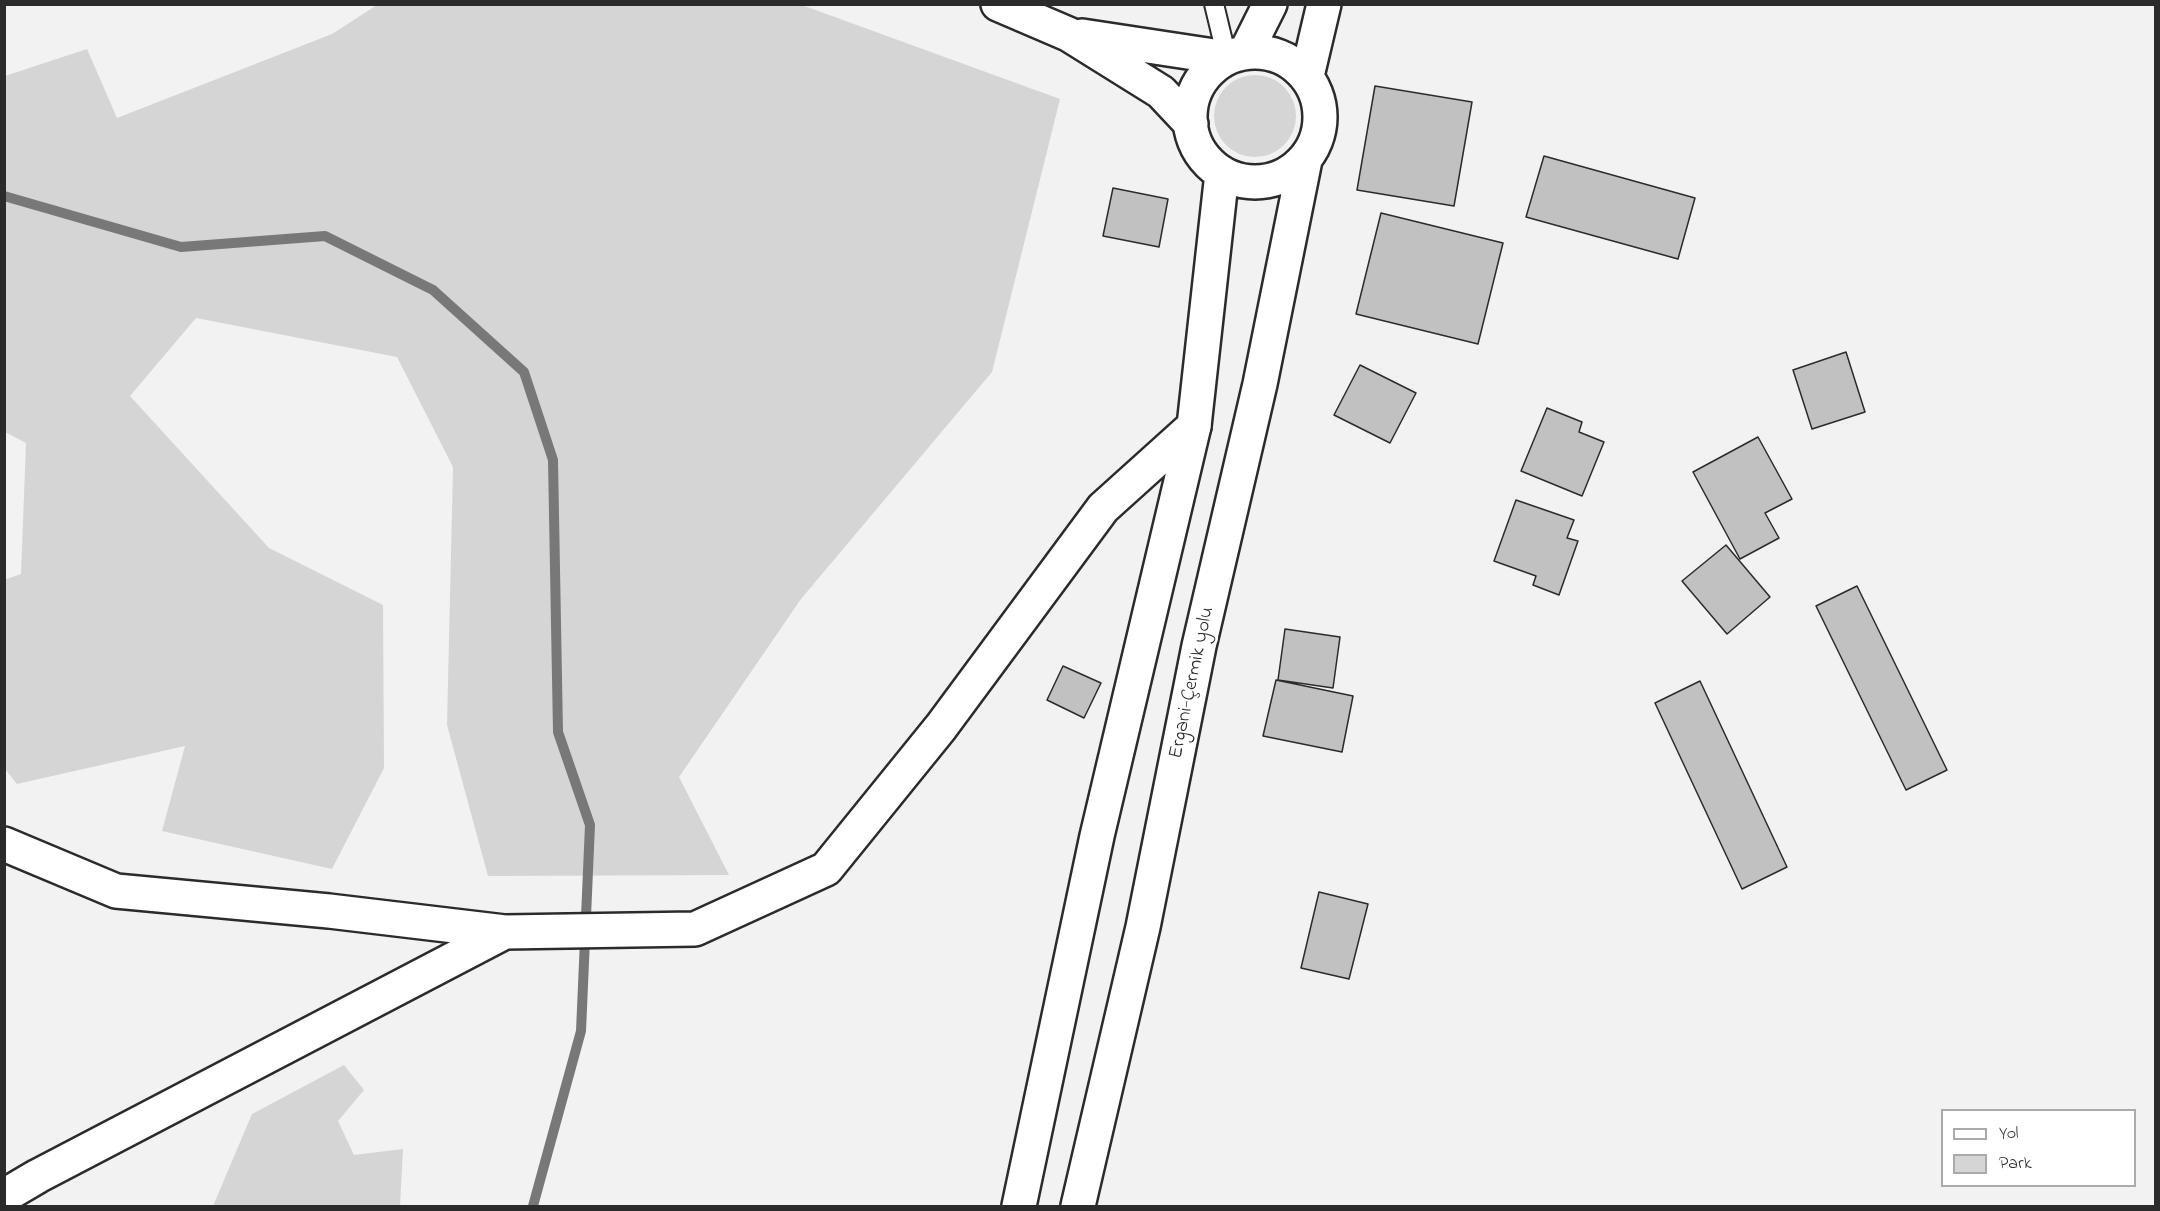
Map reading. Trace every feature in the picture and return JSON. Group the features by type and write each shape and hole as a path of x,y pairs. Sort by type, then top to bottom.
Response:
{"main road":[{"path":"998,4 1068,34 1161,92 1191,124"},
{"path":"1068,34 1237,55 1269,53 1290,61 1307,76 1317,96 1321,118 1316,140 1305,160 1287,174 1266,181 1243,180 1222,173 1201,152 1191,124 1191,104 1199,85 1211,69 1237,55 1270,4"},
{"path":"1307,76 1324,4"},
{"name":"Ergani-Çermik yolu","path":"1078,1206 1143,927 1199,646 1260,384 1305,160"},
{"path":"1019,1206 1097,836 1194,426 1222,173"},
{"path":"4,844 116,891 329,911 505,932 695,929 826,869 941,727 1103,508 1194,426"},
{"path":"4,1196 48,1170 505,932"}],"lane":[{"path":"1214,4 1237,55"}],"green space":[{"path":"799,4 1060,99 992,372 801,599 679,777 729,875 488,876 447,725 453,467 397,357 196,318 130,396 269,548 383,605 384,768 332,869 162,831 185,746 17,784 5,769 4,580 21,574 26,443 5,432 5,76 87,49 117,118 332,34 377,5"},
{"path":"1255,75 1271,78 1284,87 1293,100 1296,116 1293,132 1284,145 1271,154 1255,157 1239,154 1226,145 1217,132 1214,116 1217,100 1226,87 1239,78"},
{"path":"344,1065 364,1090 338,1121 354,1155 403,1149 400,1206 213,1206 252,1114"}],"building":[{"path":"1375,86 1472,102 1454,206 1357,190"},
{"path":"1544,156 1695,198 1678,259 1526,217"},
{"path":"1113,188 1168,199 1159,247 1103,236"},
{"path":"1381,213 1503,243 1478,344 1356,314"},
{"path":"1846,352 1865,412 1812,429 1793,370"},
{"path":"1360,365 1416,393 1390,443 1334,415"},
{"path":"1547,408 1582,422 1579,432 1604,442 1582,496 1521,471"},
{"path":"1758,437 1792,499 1765,513 1779,538 1740,559 1693,472"},
{"path":"1516,500 1574,520 1567,538 1578,541 1559,595 1533,585 1536,576 1494,561"},
{"path":"1726,545 1770,597 1727,634 1682,581"},
{"path":"1857,586 1947,770 1906,790 1816,606"},
{"path":"1285,629 1340,637 1333,688 1278,680"},
{"path":"1063,666 1101,683 1084,718 1047,700"},
{"path":"1276,680 1353,696 1342,752 1263,736"},
{"path":"1700,681 1787,867 1742,889 1655,703"},
{"path":"1319,892 1368,904 1349,979 1301,968"}],"waterway":[{"path":"4,196 181,247 325,236 433,290 524,372 553,460 558,732 590,825 581,1031 533,1206"}]}
